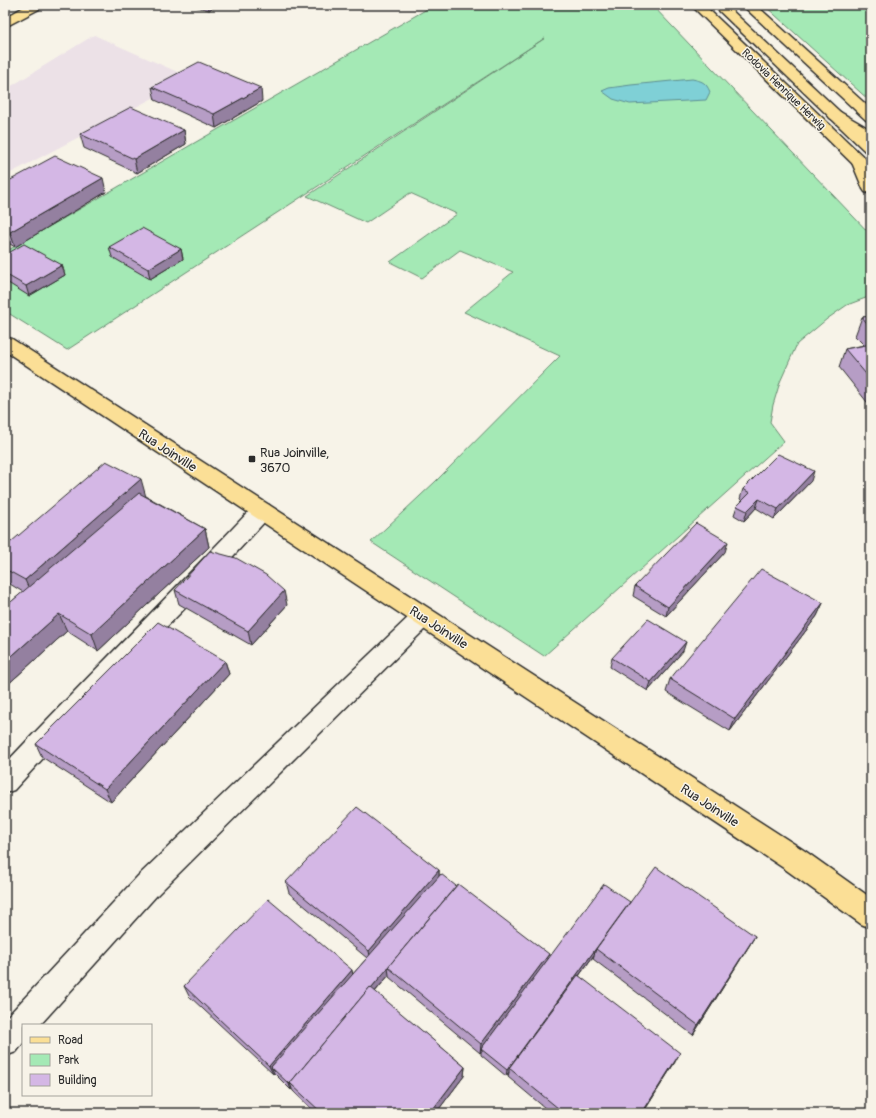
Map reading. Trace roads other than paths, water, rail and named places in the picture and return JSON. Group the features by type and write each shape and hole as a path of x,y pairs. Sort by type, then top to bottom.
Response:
{"main road":[{"path":"5,23 36,5"},
{"name":"Rodovia Henrique Herwig","path":"719,5 871,149"},
{"path":"748,5 871,117"},
{"name":"Rodovia Henrique Herwig","path":"698,6 871,173"},
{"path":"835,115 871,136"},
{"path":"858,160 871,189"},
{"name":"Rua Joinville","path":"5,343 788,856 871,914"}],"lane":[{"path":"5,782 113,666 182,597 262,512"},
{"path":"5,1041 148,885 423,617"}],"water":[{"path":"692,79 701,81 707,86 710,92 706,100 630,104 613,99 602,91 609,88 631,85"}],"place":[{"name":"Rua Joinville, 3670","path":"252,459"}]}
